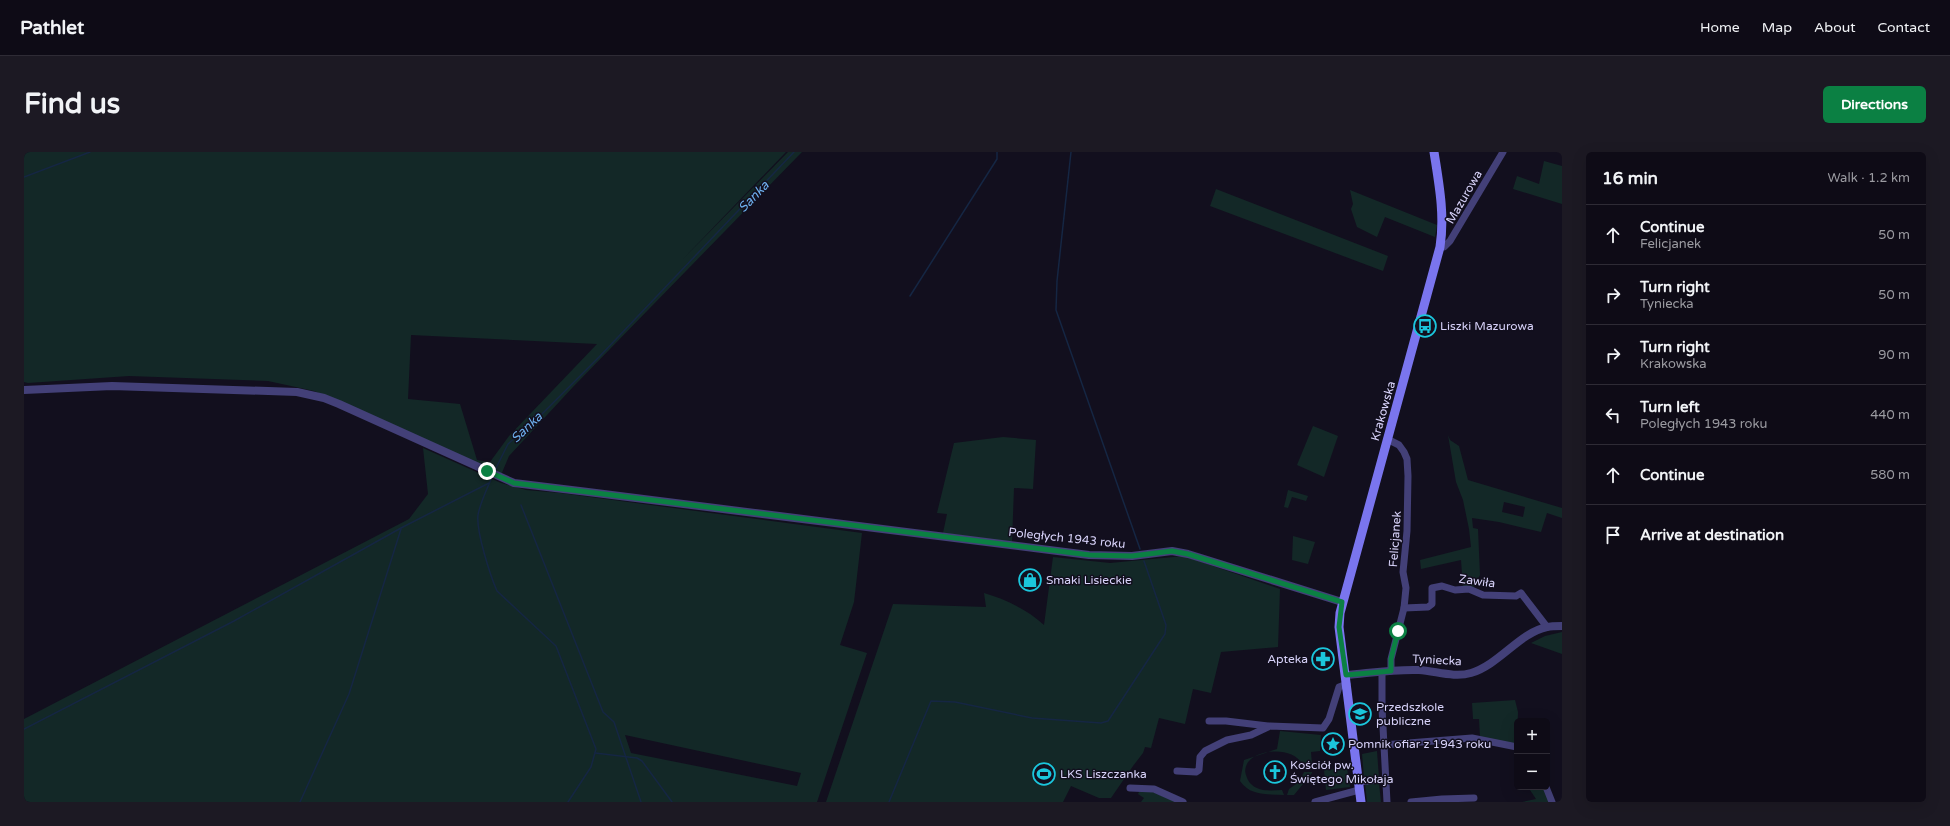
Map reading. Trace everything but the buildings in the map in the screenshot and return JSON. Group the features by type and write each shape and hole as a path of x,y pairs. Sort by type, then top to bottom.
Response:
{"main road":[{"name":"Krakowska","path":"1361,802 1339,627 1342,602 1440,247 1443,224 1442,207 1434,152"}],"street":[{"name":"Mazurowa","path":"1440,247 1444,247 1450,241 1503,152"},
{"name":"Poległych 1943 roku","path":"24,390 112,386 297,392 324,398 339,404 501,478 527,486 588,492 1112,557 1172,551 1188,554 1342,602"},
{"name":"Felicjanek","path":"1387,439 1399,445 1407,459 1408,531 1403,572 1406,588 1404,608 1391,659 1391,671"},
{"name":"Zawiła","path":"1404,608 1428,607 1432,598 1432,588 1436,586 1442,586 1455,590 1469,589 1483,595 1516,596 1521,593 1547,627"},
{"name":"Tyniecka","path":"1346,675 1420,670 1454,674 1469,673 1489,665 1531,634 1547,627 1562,626"},
{"path":"1382,672 1383,744 1388,802"},
{"path":"1209,721 1226,721 1270,726 1323,728 1329,719 1340,687 1347,684"},
{"path":"1177,771 1196,772 1199,770 1200,758 1205,751 1227,740 1250,735 1270,726"},
{"path":"1383,744 1472,738 1514,746"},
{"path":"1315,802 1359,786 1386,779"},
{"path":"1130,788 1154,789 1183,802"},
{"path":"1547,790 1552,802"},
{"path":"1411,802 1474,798"}],"green space":[{"path":"24,152 786,152 681,261 788,152 802,152 573,387 509,456 501,475 314,391 268,381 129,376 28,383 24,382","holes":["411,335 597,344 509,436 490,462 477,460 460,404 408,399"]},
{"path":"1544,161 1562,166 1562,204 1513,189 1517,176 1539,184"},
{"path":"1216,189 1388,256 1383,271 1210,206"},
{"path":"1350,190 1437,225 1435,237 1385,217 1377,237 1357,227 1351,209 1353,204"},
{"path":"1313,426 1338,436 1324,477 1297,465"},
{"path":"1448,435 1450,440 1459,446 1468,480 1562,508 1562,518 1547,513 1541,532 1499,522 1472,518 1473,528 1478,529 1480,575 1473,588 1463,588 1461,560 1421,569 1420,560 1471,547 1463,500 1456,482","holes":["1504,502 1525,507 1523,517 1502,512"]},
{"path":"1003,437 1036,440 1033,489 1014,488 1012,542 943,533 947,514 937,513 954,443"},
{"path":"423,448 501,483 526,490 560,493 862,533 854,602 840,645 867,653 817,802 24,802 24,719 409,519 428,494","holes":["625,735 801,773 797,786 631,753"]},
{"path":"1288,490 1308,496 1306,501 1292,497 1288,508 1284,507"},
{"path":"1293,536 1315,542 1308,564 1292,560"},
{"path":"1184,556 1280,589 1278,647 1221,652 1211,693 1193,689 1185,724 1159,718 1151,748 1145,747 1143,753 1111,798 1099,798 1071,786 1063,802 826,802 893,604 986,607 984,593 1000,598 1016,606 1044,625 1053,557 1110,563"},
{"path":"1562,632 1562,654 1531,643 1545,636"},
{"path":"1515,700 1518,712 1518,718 1514,718 1514,745 1480,737 1479,719 1473,719 1472,703"},
{"path":"1280,731 1321,735 1320,751 1311,752 1312,765 1303,766 1293,755 1286,753 1266,753 1277,749"},
{"path":"1326,735 1342,737 1342,749 1324,751"},
{"path":"1377,751 1379,778 1364,778 1362,754"},
{"path":"1256,756 1249,761 1246,766 1245,773 1248,781 1260,789 1282,790 1284,795 1254,792 1244,786 1240,781 1244,760"},
{"path":"1347,768 1350,787 1326,790 1324,770"},
{"path":"1304,772 1312,773 1294,795 1287,795 1289,789 1299,782"},
{"path":"1379,783 1381,802 1367,802 1365,784"},
{"path":"1140,790 1153,792 1176,802 1141,802 1144,798 1138,794"},
{"path":"1530,790 1545,790 1550,802 1522,802 1536,799"}],"waterway":[{"path":"24,177 90,152"},
{"name":"Sanka","path":"494,472 508,444 540,416 599,357 794,152"},
{"path":"910,296 997,159 997,152"},
{"path":"1071,152 1057,281 1056,310 1140,549"},
{"name":"Sanka","path":"492,477 480,506 478,522 484,553 494,584 497,591 556,646 596,749 591,767 568,802"},
{"path":"24,729 234,621 401,528 489,483"},
{"path":"521,505 603,712 614,722 641,802"},
{"path":"300,802 349,694 401,529"},
{"path":"889,802 931,701 955,702 1032,718 1101,723 1108,721 1165,634 1166,625 1144,561"},
{"path":"595,753 637,758 642,761 672,802"}],"place":[{"name":"Liszki Mazurowa","path":"1425,326"},
{"name":"Smaki Lisieckie","path":"1030,580"},
{"name":"Apteka","path":"1323,659"},
{"name":"Przedszkole publiczne","path":"1360,714"},
{"name":"Pomnik ofiar z 1943 roku","path":"1333,744"},
{"name":"Kościół pw. Świętego Mikołaja","path":"1275,772"},
{"name":"LKS Liszczanka","path":"1044,774"}],"route":[{"path":"487,471 514,483 527,486 588,492 1090,555 1112,557 1172,551 1188,554 1342,602 1339,627 1346,675 1391,671 1391,659 1398,631"}]}
